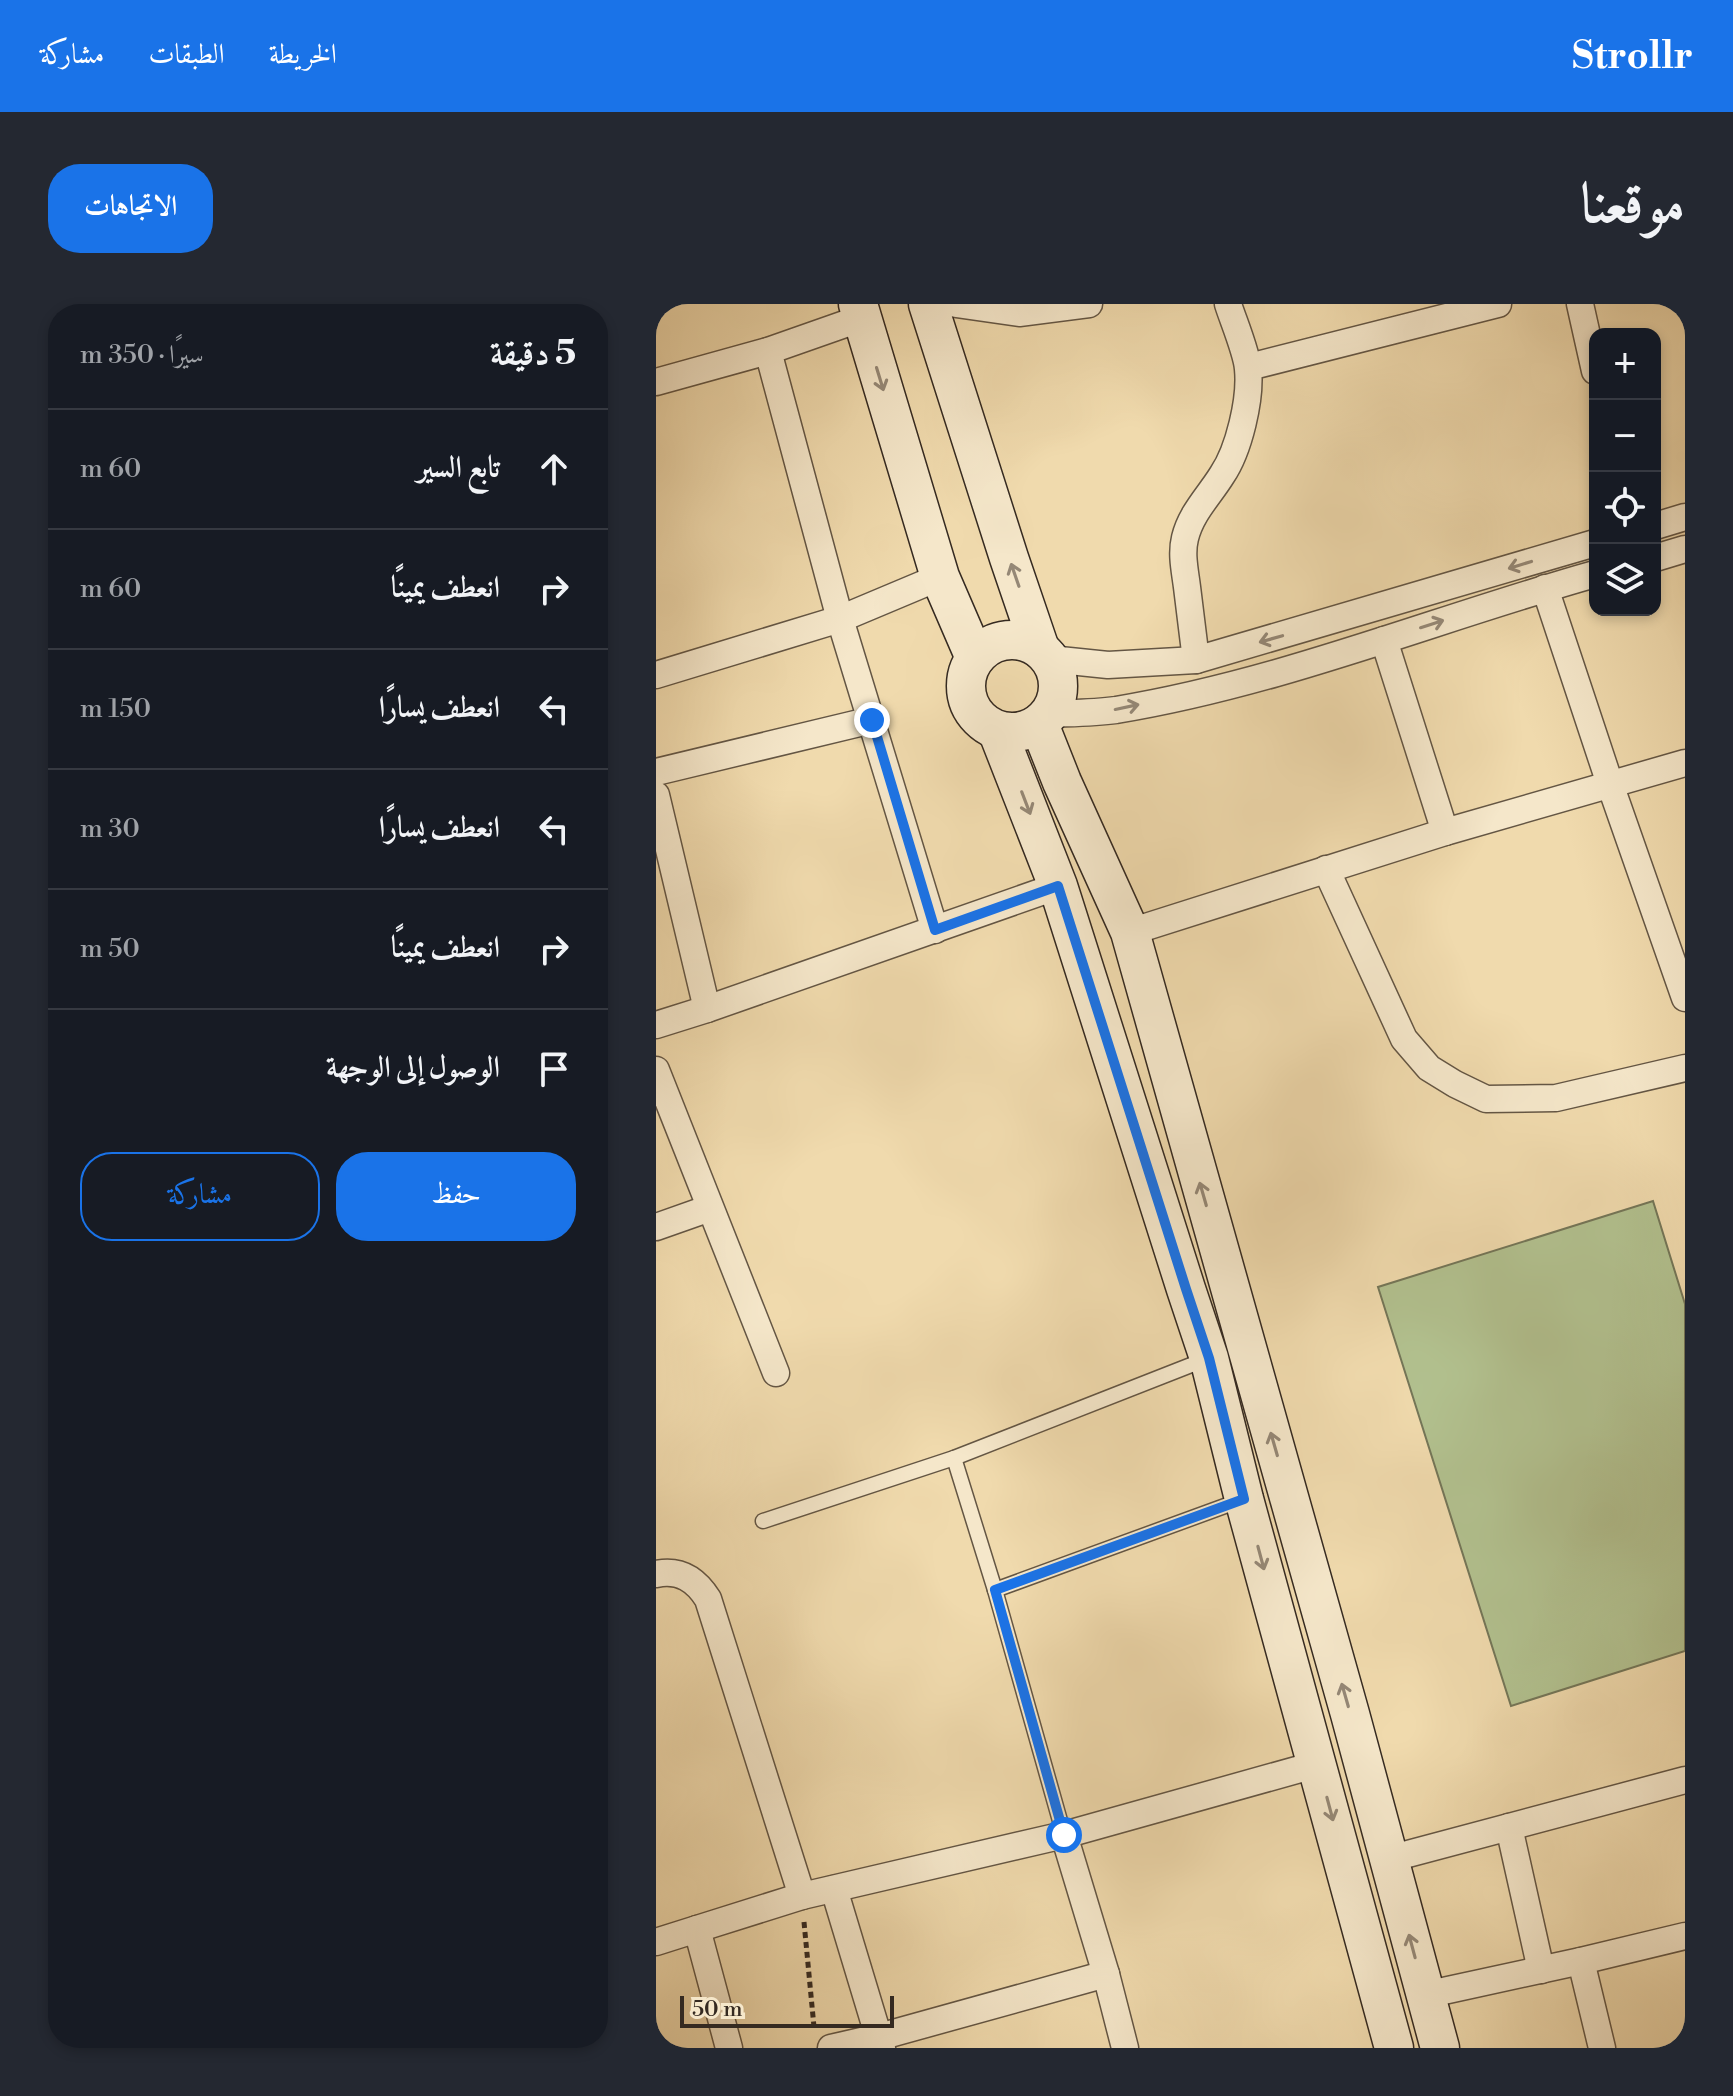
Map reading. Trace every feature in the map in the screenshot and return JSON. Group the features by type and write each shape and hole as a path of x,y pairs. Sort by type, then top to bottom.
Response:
{"main road":[{"path":"928,304 1009,558 1045,654 1056,673 1058,687 1056,701 1044,719 1026,730 997,730 974,713 968,700 968,671 975,658 985,649 998,642 1013,640 1027,642 1045,654"},
{"path":"860,311 940,577 975,658"},
{"path":"1044,719 1062,782 1130,932 1350,1714 1440,2048"},
{"path":"997,730 1058,886 1209,1358 1244,1499 1394,2048"}],"street":[{"path":"956,304 1019,313 1089,304"},
{"path":"1196,660 1183,560 1184,541 1190,522 1222,477 1233,455 1242,425 1249,367 1228,304"},
{"path":"1249,367 1498,304"},
{"path":"1580,304 1589,344"},
{"path":"656,382 768,351 860,311"},
{"path":"768,351 840,619 935,930"},
{"path":"1661,524 1685,517"},
{"path":"1045,654 1108,665 1196,660 1592,544"},
{"path":"1661,556 1685,549"},
{"path":"1044,719 1114,710 1216,690 1589,576"},
{"path":"656,675 840,619 940,577"},
{"path":"1545,588 1685,998"},
{"path":"1384,640 1445,832"},
{"path":"656,772 872,720"},
{"path":"1130,932 1445,832 1685,763"},
{"path":"656,795 707,1009"},
{"path":"1326,869 1404,1039 1429,1068 1455,1084 1486,1099 1556,1098 1685,1068"},
{"path":"656,1025 1058,886"},
{"path":"656,1070 776,1373"},
{"path":"656,1227 710,1208"},
{"path":"656,1574 675,1573 688,1577 699,1585 708,1599 802,1896"},
{"path":"656,1942 802,1896 1064,1835 1318,1764"},
{"path":"1389,1859 1685,1780"},
{"path":"1509,1827 1541,1970"},
{"path":"1064,1835 1125,2048"},
{"path":"834,1889 880,2042"},
{"path":"697,1929 729,2048"},
{"path":"1425,1995 1685,1936"},
{"path":"1581,1961 1602,2048"},
{"path":"822,2040 880,2042 1106,1974"}],"lane":[{"path":"763,1521 954,1458 1209,1358"},
{"path":"954,1458 1064,1835"},
{"path":"995,1590 1244,1499"}],"path":[{"path":"802,1896 822,2040"}],"green space":[{"path":"1653,1201 1685,1304 1685,1651 1511,1706 1378,1287"}],"route":[{"path":"872,720 935,930 1058,886 1209,1358 1244,1499 995,1590 1064,1835"}]}
